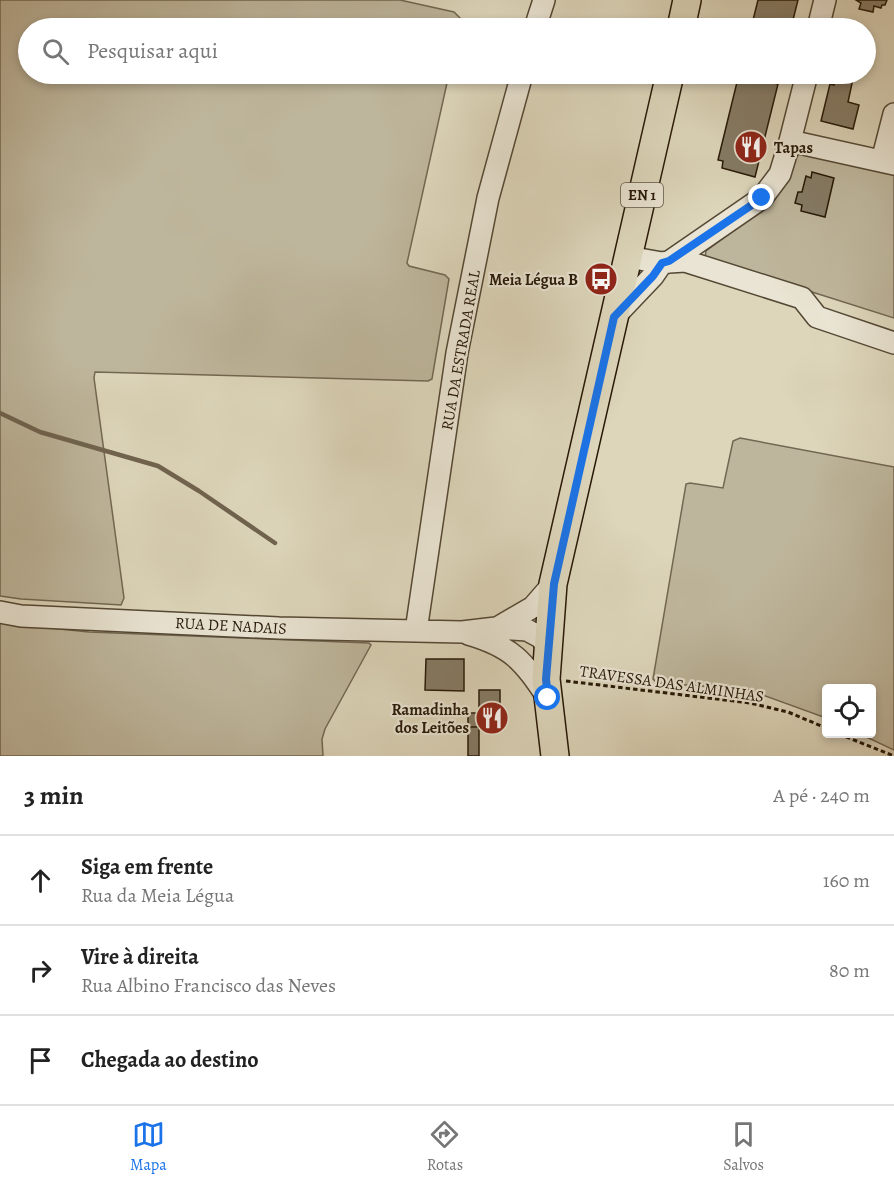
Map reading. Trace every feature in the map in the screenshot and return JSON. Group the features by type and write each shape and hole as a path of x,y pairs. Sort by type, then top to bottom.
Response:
{"main road":[{"path":"683,18 687,0"},
{"name":"EN 1","path":"555,756 548,670 554,584 668,84"}],"street":[{"path":"538,18 544,0"},
{"path":"820,18 825,0"},
{"name":"RUA DA ESTRADA REAL","path":"416,631 459,342 488,198 519,84"},
{"path":"614,317 661,267 762,198 780,174 804,84"},
{"path":"790,141 888,163 894,114"},
{"path":"637,218 661,267"},
{"path":"626,264 661,267 685,261 802,298 817,317 894,343"},
{"path":"498,637 533,608 554,584"},
{"name":"RUA DE NADAIS","path":"0,612 21,616 255,627 462,632 489,640 498,637 527,630 540,637 548,670 529,669 498,637"}],"path":[{"name":"TRAVESSA DAS ALMINHAS","path":"548,670 750,703 788,712 822,726"},
{"path":"849,738 894,756"}],"shaded area":[{"path":"0,0 400,0 454,12 460,18 18,18 18,84 447,84 407,263 409,266 445,275 449,279 432,379 428,381 95,372 124,598 121,605 0,596"},
{"path":"800,152 894,172 894,318 705,258 706,251 770,204"},
{"path":"740,438 894,467 894,750 868,738 876,738 876,684 822,684 822,717 746,689 657,683 653,679 686,484 723,488 733,441"},
{"path":"0,623 89,632 369,643 371,645 325,729 322,739 323,756 0,756"}],"building":[{"path":"758,0 798,0 794,18 754,18"},
{"path":"856,0 887,0 881,8 874,6 873,12 859,9 861,3"},
{"path":"737,84 778,84 755,177 722,168 723,161 718,160"},
{"path":"830,84 852,84 848,102 859,105 853,129 821,121"},
{"path":"812,172 834,178 825,217 801,211 802,205 795,203 798,192 802,192 806,176 811,178"},
{"path":"426,659 464,659 464,691 425,690"},
{"path":"479,690 500,690 500,727 479,727"},
{"path":"468,713 479,713 479,727 468,727"},
{"path":"468,727 479,727 479,756 468,756"}],"waterway":[{"path":"0,413 40,432 158,466 275,543"}],"place":[{"name":"Tapas","path":"751,147"},
{"name":"Meia Légua B","path":"601,279"},
{"name":"Ramadinha dos Leitões","path":"492,718"}],"route":[{"path":"548,698 546,679 551,610 559,555 614,317 653,276 662,263 669,261 762,198"}]}
